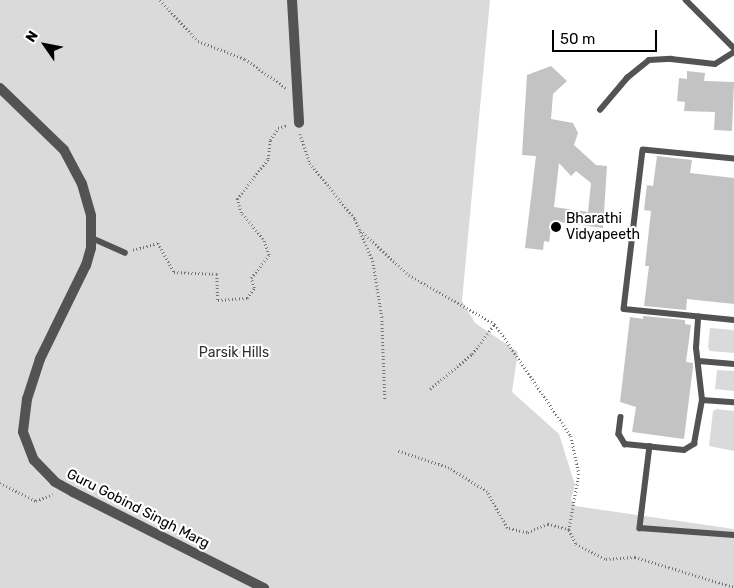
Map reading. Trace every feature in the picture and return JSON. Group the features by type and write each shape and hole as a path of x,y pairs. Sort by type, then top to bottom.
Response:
{"street":[{"path":"292,0 299,123"},
{"name":"Guru Gobind Singh Marg","path":"0,88 50,134 74,166 88,202 92,238 86,265 40,359 23,417 23,432 34,460 64,487 264,588"}],"lane":[{"path":"686,0 734,48"},
{"path":"600,110 632,73 650,60 671,59 715,64 734,52"},
{"path":"734,159 643,150 624,309 734,320"},
{"path":"92,238 125,253"},
{"path":"620,417 621,440 650,446 690,448 694,444 702,400 698,317"},
{"path":"699,361 734,364"},
{"path":"702,400 734,402"},
{"path":"650,446 640,528 734,535"}],"path":[{"path":"160,0 198,41 245,59 297,96"},
{"path":"125,253 158,243 174,272 217,274 218,300 247,298 254,288 251,278 268,255 263,239 241,213 237,199 268,159 270,140 278,128 299,123 300,137 310,162 355,219 373,261 382,317 385,400"},
{"path":"359,229 409,276 495,324 571,436 579,474 569,530 576,544 606,559 634,558 734,587"},
{"path":"430,388 472,354 495,324"},
{"path":"398,451 449,468 487,492 507,528 527,532 548,524 569,530"},
{"path":"0,483 36,501 64,487"}],"green space":[{"name":"Parsik Hills","path":"0,0 490,0 462,301 475,323 518,352 512,392 559,434 575,485 571,499 575,506 734,529 734,588 0,588"},
{"path":"710,328 734,330 734,353 710,351 708,347"},
{"path":"717,370 734,371 734,391 715,389"},
{"path":"717,409 734,411 734,451 709,446 713,411"}],"building":[{"path":"551,66 567,81 553,94 551,119 573,123 578,133 574,145 596,165 607,166 603,228 552,221 549,242 544,241 543,250 525,248 536,156 522,155 527,75","holes":["559,163 571,176 576,171 591,183 588,212 554,207"]},
{"path":"687,71 705,73 704,81 734,82 732,131 714,130 715,112 684,111 685,102 677,101 679,78 687,79"},
{"path":"657,156 692,160 690,173 734,178 734,304 687,299 686,310 644,306 649,266 645,266 651,211 644,210 647,185 653,186"},
{"path":"643,316 685,320 685,324 691,325 686,362 693,363 693,367 684,439 632,432 636,407 620,402 630,317 643,319"}],"place":[{"name":"Bharathi Vidyapeeth","path":"556,227"}]}
